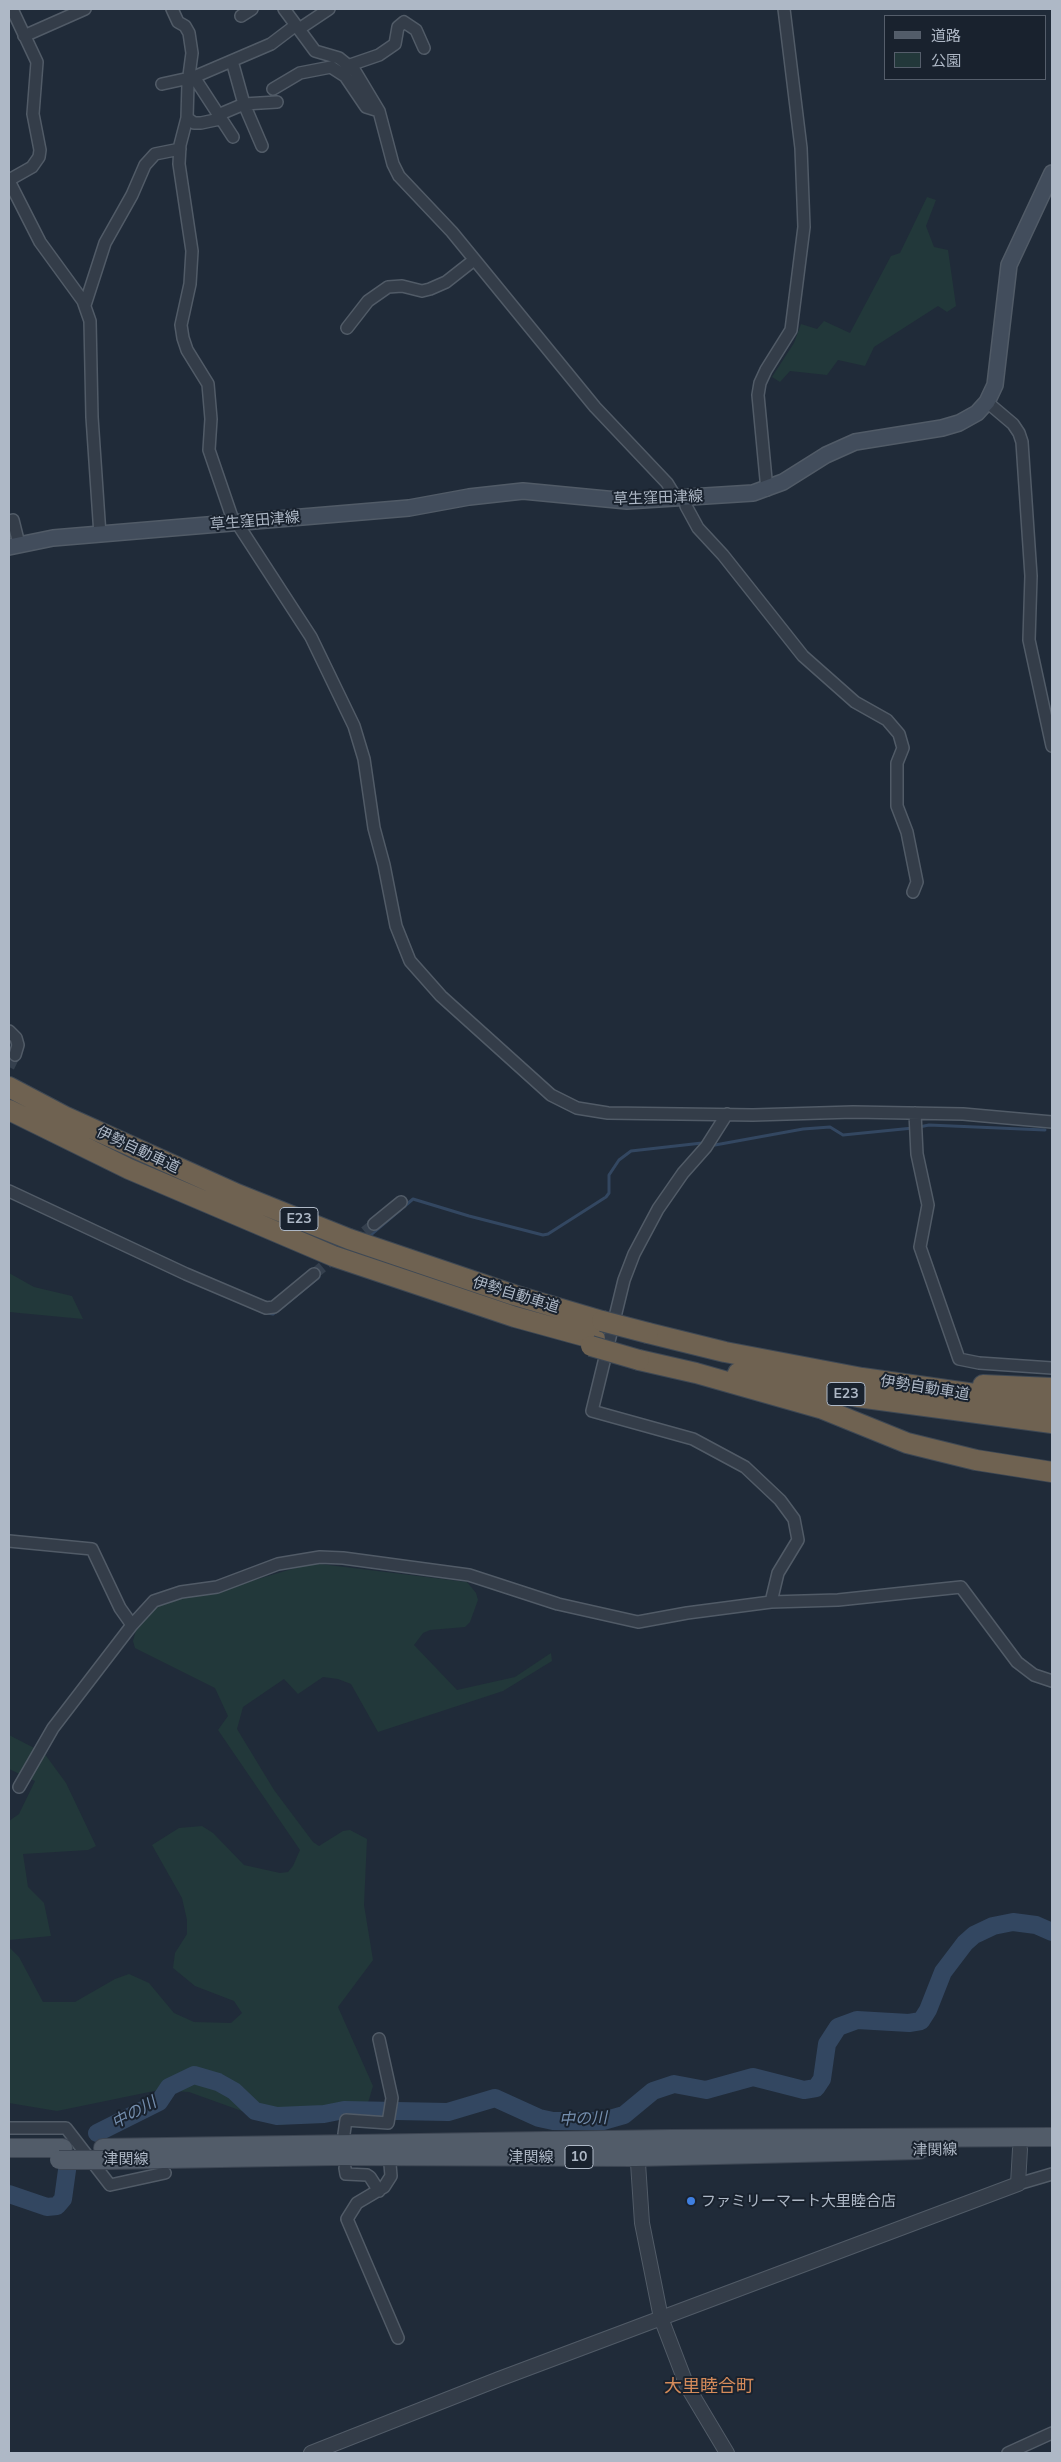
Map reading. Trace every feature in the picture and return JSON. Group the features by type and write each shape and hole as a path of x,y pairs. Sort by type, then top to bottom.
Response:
{"highway":[{"name":"伊勢自動車道","path":"9,1087 64,1116 237,1194 341,1236 506,1292 596,1335"},
{"name":"伊勢自動車道","path":"9,1110 129,1169 324,1252 515,1317 596,1335 741,1374 858,1396 1052,1423"},
{"path":"596,1335 643,1348 696,1373 823,1409 907,1443 976,1460 1052,1472"},
{"name":"伊勢自動車道","path":"643,1348 725,1352 829,1372 962,1394 1052,1405"},
{"path":"829,1372 846,1371 983,1385 1052,1388"}],"main road":[{"name":"草生窪田津線","path":"14,546 53,538 409,508 469,497 523,490 627,501 679,496 728,495 767,490 848,444 951,426 972,417 987,402 997,376 1009,265 1052,173"},
{"name":"津関線","path":"9,2148 61,2154 104,2154 637,2148 1052,2138"},
{"name":"津関線","path":"637,2148 1052,2148"},
{"name":"津関線","path":"9,2161 61,2154"}],"street":[{"path":"11,9 37,62 33,114 40,150 32,167 9,180 40,242 85,305 92,334 92,410 100,535"},
{"path":"24,36 85,9"},
{"path":"172,9 178,22 185,26 192,42 192,77 187,118 180,149 180,176 192,242 190,284 181,325 187,350 208,384 211,419 209,450 235,523 311,637 354,726 364,759 374,828 384,865 396,926 410,961 425,980 543,1089 570,1106 608,1112 916,1117 963,1114 1052,1122"},
{"path":"241,16 252,9"},
{"path":"284,9 315,51 339,58 350,65 379,111 393,164 399,176 452,232 595,407 679,496 698,528 723,555 803,656 855,702 887,720 899,734 903,745 897,764 897,806 907,832 917,882 913,892"},
{"path":"162,84 192,77 271,44 330,9"},
{"path":"767,490 758,404 759,389 766,370 791,330 804,227 801,148 784,9"},
{"path":"350,65 379,55 395,44 398,27 404,22 416,30 424,48"},
{"path":"232,61 244,104 262,146"},
{"path":"273,89 300,73 331,67 345,76 366,107 379,111"},
{"path":"192,77 233,137"},
{"path":"187,118 201,123 219,117 244,104 277,102"},
{"path":"85,305 105,242 132,195 145,165 155,154 180,149"},
{"path":"347,328 368,301 382,290 388,287 402,286 422,291 430,289 446,282 474,260"},
{"path":"987,402 1013,424 1022,442 1031,576 1029,640 1052,746"},
{"path":"9,521 14,520 14,546"},
{"path":"9,1031 16,1038 18,1045 15,1055"},
{"path":"727,1114 706,1147 683,1173 658,1208 634,1254 624,1280 592,1411 694,1439 745,1467 780,1500 794,1519 798,1540 778,1573 771,1602"},
{"path":"916,1117 917,1154 928,1205 920,1247 958,1359 979,1363 1052,1368"},
{"path":"9,1191 186,1274 266,1308 274,1307 314,1274"},
{"path":"374,1224 401,1202"},
{"path":"9,1541 92,1549 120,1608 132,1625"},
{"path":"19,1787 53,1728 147,1607 160,1598 180,1592 217,1586 278,1564 320,1557 343,1558 469,1575 558,1604 638,1622 687,1613 771,1602 838,1600 961,1587 1017,1662 1034,1674 1052,1681"},
{"path":"344,2134 346,2120 388,2122 389,2120 392,2105 391,2089 379,2039"},
{"path":"9,2128 66,2128 110,2184 165,2173"},
{"path":"637,2148 642,2223 660,2318 686,2386 727,2453"},
{"path":"1018,2184 1020,2149"},
{"path":"390,2164 388,2182 379,2191 357,2204 347,2219 398,2338"},
{"path":"345,2168 346,2174 367,2175 370,2177 379,2191"},
{"path":"311,2453 338,2448 660,2318 1018,2184 1052,2174"},
{"path":"1008,2453 1052,2433"}],"green space":[{"path":"927,197 936,200 926,226 934,247 948,250 956,306 947,312 938,306 874,347 865,366 838,360 827,375 790,371 780,382 772,377 794,343 801,324 817,329 824,321 850,333 891,256 900,253"},
{"path":"9,1273 34,1287 72,1296 83,1319 9,1312"},
{"path":"312,1563 467,1582 476,1593 478,1600 470,1622 465,1627 430,1630 423,1633 414,1645 457,1690 515,1677 551,1653 552,1661 503,1691 378,1732 351,1684 338,1679 323,1677 298,1694 284,1679 243,1707 237,1729 274,1790 313,1842 319,1846 343,1831 350,1830 367,1839 364,1905 373,1960 338,2007 373,2086 365,2113 281,2125 189,2092 159,2090 57,2111 9,2103 9,1947 19,1957 43,2002 75,2002 115,1979 129,1974 149,1983 174,2013 194,2022 231,2023 242,2013 234,2001 195,1986 173,1968 175,1953 187,1934 187,1920 182,1898 152,1845 179,1828 202,1826 213,1833 244,1865 280,1873 288,1872 293,1866 300,1850 218,1730 228,1716 215,1688 135,1648 133,1641 137,1627 152,1609 179,1597 221,1590"},
{"path":"9,1735 44,1753 66,1783 96,1846 88,1850 23,1854 28,1887 44,1903 51,1936 9,1940 9,1821 19,1814 35,1781 9,1769"}],"waterway":[{"path":"919,1127 929,1125 1045,1130"},
{"path":"715,1145 803,1129 830,1127 843,1135 913,1128"},
{"path":"367,1238 413,1199 469,1216 543,1235 548,1234 606,1197 609,1193 609,1175 619,1160 631,1151 702,1143"},
{"path":"267,1313 273,1314 319,1277"},
{"name":"中の川","path":"97,2133 159,2102 169,2087 194,2075 218,2082 234,2091 255,2111 277,2116 324,2114 344,2110 448,2112 495,2098 539,2118 553,2121 603,2121 624,2115 653,2091 674,2084 706,2090 753,2077 804,2090 816,2088 822,2079 827,2044 838,2027 857,2020 909,2023 921,2021 928,2010 943,1972 965,1943 974,1935 993,1926 1013,1922 1036,1925 1052,1932"},
{"name":"中の川","path":"9,2194 47,2207 57,2206 63,2199 68,2163"}],"tunnel":[{"path":"9,1067 15,1055"},
{"path":"314,1274 374,1224"}],"place":[{"name":"ファミリーマート大里睦合店","path":"691,2201"}],"district":[{"name":"大里睦合町","path":"709,2387"}]}
